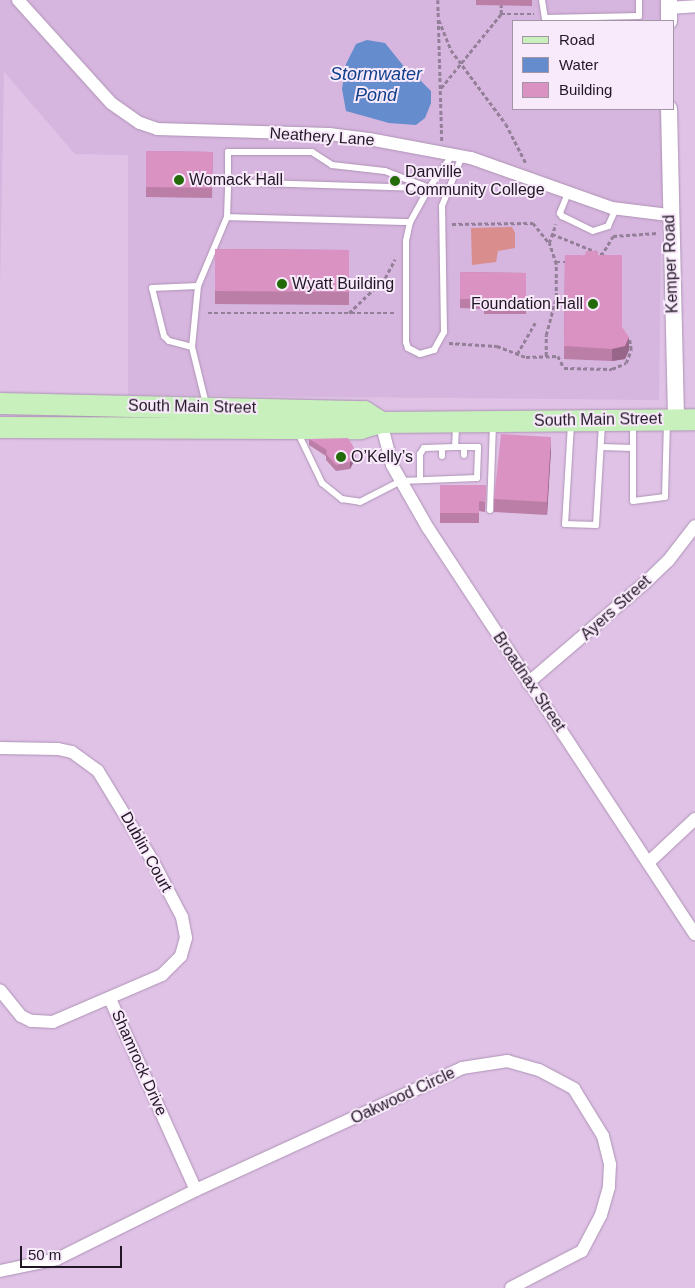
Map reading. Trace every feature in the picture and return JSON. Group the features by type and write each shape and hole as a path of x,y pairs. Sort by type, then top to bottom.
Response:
{"main road":[{"name":"South Main Street","path":"0,403 364,411 380,422"},
{"name":"South Main Street","path":"0,427 294,426 360,428 380,422 680,419"}],"street":[{"name":"Neathery Lane","path":"18,0 111,103 140,123 171,132 329,134 453,154 535,180 616,209 670,215"},
{"path":"669,10 695,6"},
{"name":"Kemper Road","path":"669,110 670,232 680,419"},
{"name":"Broadnax Street","path":"380,422 386,449 401,481 528,682 650,861 695,934"},
{"name":"Ayers Street","path":"528,682 646,582 668,561 695,526"},
{"name":"Dublin Court","path":"0,748 58,749 87,761 115,797 182,917 186,938 181,956 173,967 162,975 110,999"},
{"path":"650,861 695,819"},
{"name":"Shamrock Drive","path":"0,990 17,1013 43,1023 110,999 196,1190"},
{"name":"Oakwood Circle","path":"0,1272 57,1259 196,1190 462,1068 507,1061 539,1070 574,1089 603,1136 610,1165 609,1188 602,1215 582,1251 511,1288"}],"lane":[{"path":"542,0 545,18 639,16 639,0"},
{"path":"207,408 192,347 198,286 227,217 228,152 312,152 332,165 385,171 429,188"},
{"path":"453,154 442,224 444,332 440,343 427,353 420,354 408,348 406,241 410,222 429,188 453,154"},
{"path":"228,182 429,188"},
{"path":"568,192 560,213 565,219 599,231 608,226 616,209"},
{"path":"227,217 410,222"},
{"path":"192,347 169,341 164,336 152,288 198,286"},
{"path":"633,419 633,501 665,497 680,419"},
{"path":"571,420 565,524 596,525 602,420"},
{"path":"456,421 456,447"},
{"path":"490,510 494,421"},
{"path":"294,426 322,483 342,499 360,502 401,481 477,478 478,447 424,448 420,454 420,480"},
{"path":"464,447 464,455"},
{"path":"601,447 633,448"},
{"path":"442,448 442,456"},
{"path":"442,471 442,479"},
{"path":"464,471 464,479"}],"path":[{"path":"438,0 440,88 453,154"},
{"path":"440,88 462,65 501,14 501,6"},
{"path":"501,14 544,14"},
{"path":"439,20 452,50 506,124 535,180"},
{"path":"549,243 560,213"},
{"path":"442,224 533,223 549,243 556,262 556,297 546,335 546,356"},
{"path":"598,262 613,236 670,232"},
{"path":"552,234 603,254"},
{"path":"349,313 385,278 406,241"},
{"path":"556,262 572,262"},
{"path":"208,313 349,313 394,315 406,306"},
{"path":"517,354 535,323"},
{"path":"440,343 497,346 517,354 558,356 564,368 612,369 626,363 630,350 628,338"}],"shaded area":[{"name":"Danville Community College","path":"0,0 662,0 662,20 512,20 512,110 663,110 659,400 128,395 128,155 75,154 4,72 0,290"},
{"path":"512,227 515,233 515,248 498,251 496,262 472,265 471,228"}],"water":[{"name":"Stormwater Pond","path":"367,40 385,43 414,79 421,81 431,91 431,103 425,118 416,125 389,123 346,111 342,89 346,64 356,44"}],"building":[{"name":"Womack Hall","path":"146,151 213,152 212,188 146,187"},
{"name":"Wyatt Building","path":"215,249 349,250 349,292 215,291"},
{"name":"Foundation Hall","path":"586,251 598,251 598,255 622,255 622,327 629,337 625,346 612,349 564,346 565,255 585,255"},
{"path":"460,272 526,273 526,305 484,304 484,299 460,299"},
{"path":"501,434 551,437 547,502 494,499"},
{"path":"348,438 356,451 350,462 336,465 326,454 327,450 309,439"},
{"path":"440,485 486,485 485,502 479,501 479,513 440,513"}],"place":[{"name":"Womack Hall","path":"179,180"},
{"name":"Danville Community College","path":"395,181"},
{"name":"Wyatt Building","path":"282,284"},
{"name":"Foundation Hall","path":"593,304"},
{"name":"O’Kelly’s","path":"341,457"}]}
